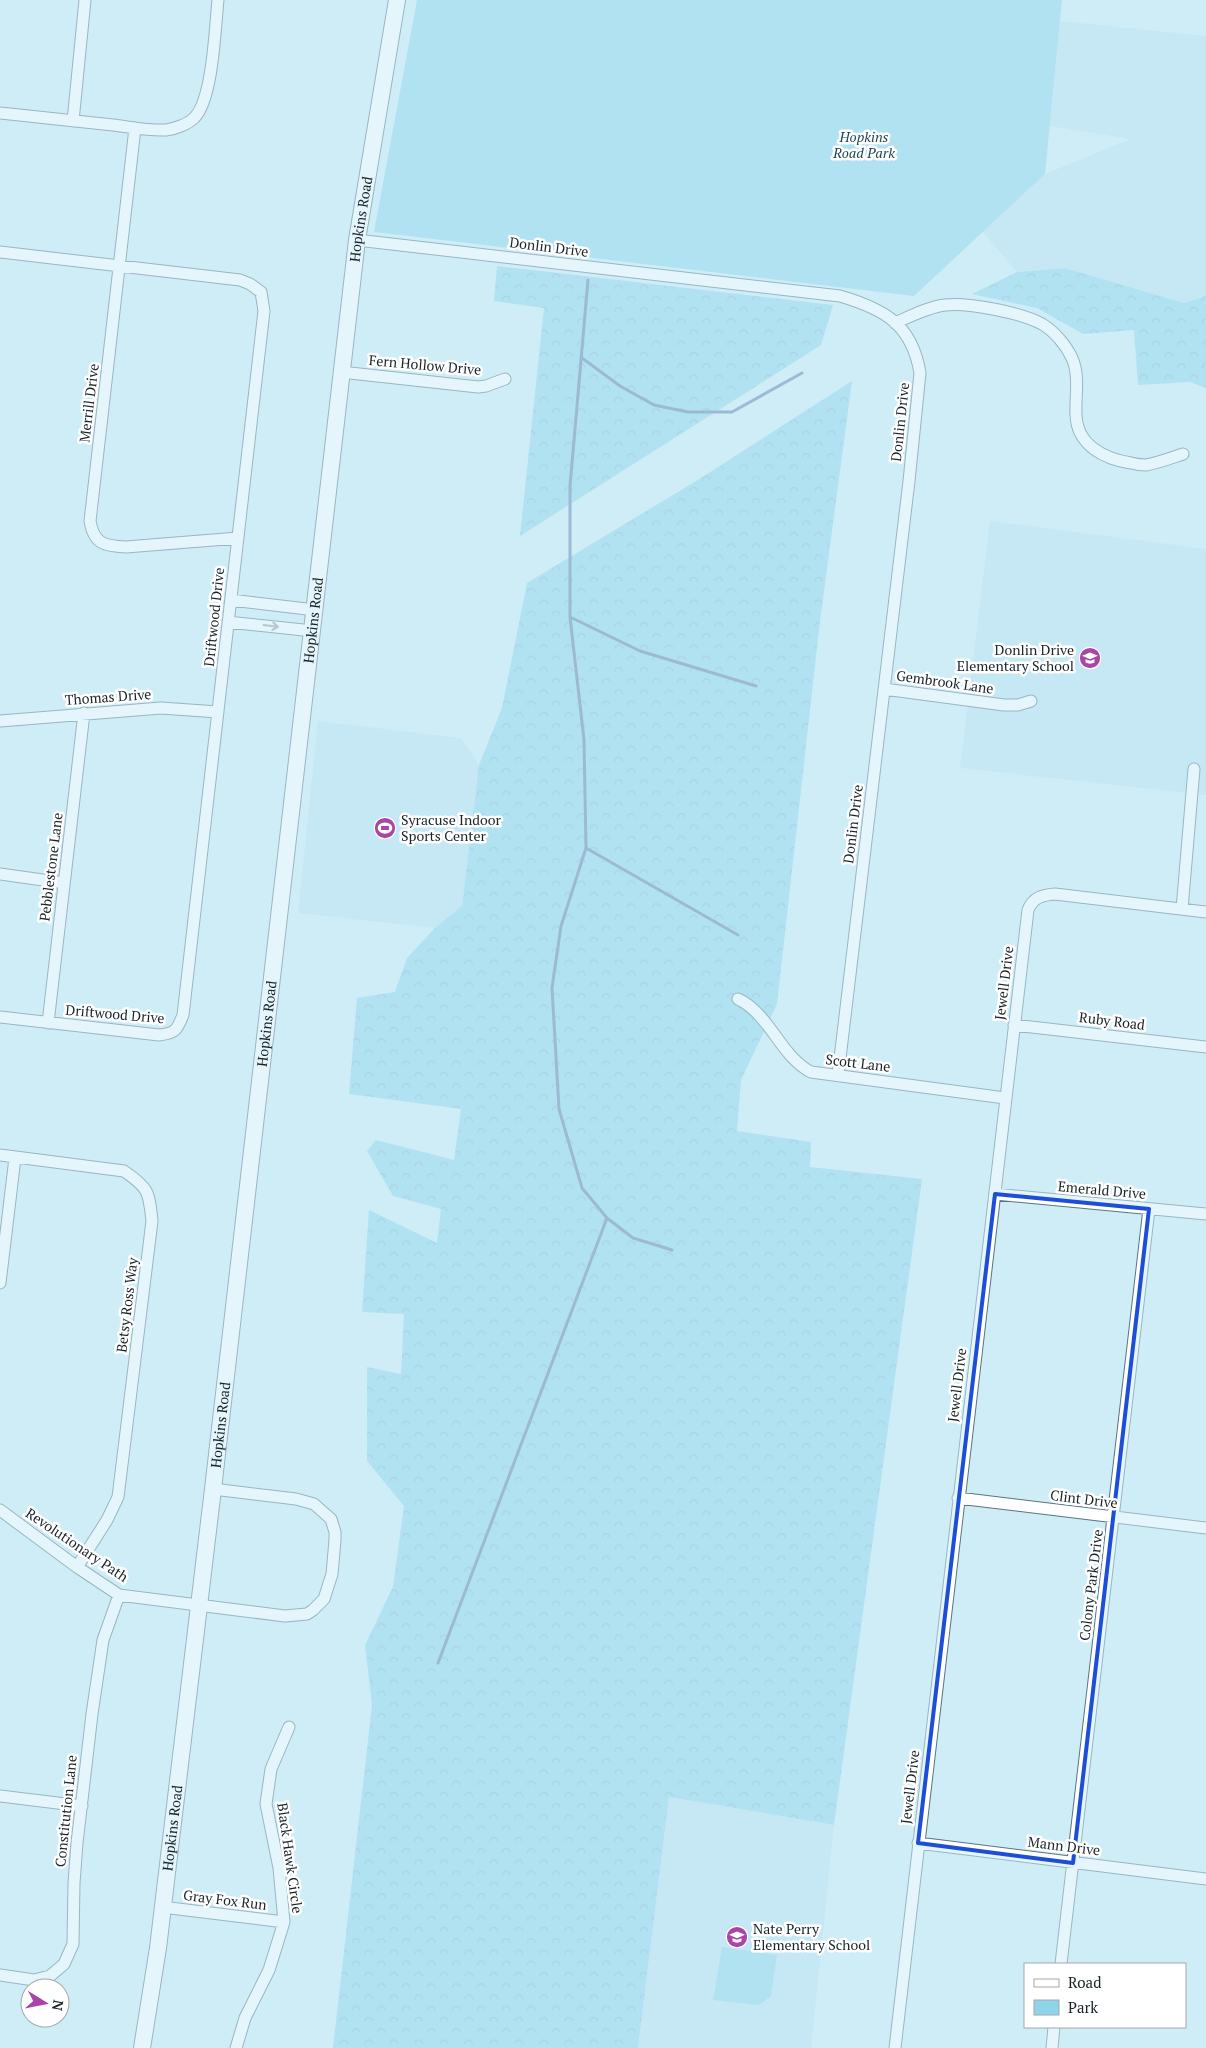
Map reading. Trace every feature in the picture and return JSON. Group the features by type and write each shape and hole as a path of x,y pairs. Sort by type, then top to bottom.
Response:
{"street":[{"path":"73,121 85,0"},
{"path":"0,113 135,128 166,130 180,126 194,118 202,107 211,68 218,0"},
{"name":"Hopkins Road","path":"142,2048 162,1907 213,1489 357,240 397,0"},
{"name":"Merrill Drive","path":"135,128 121,266 90,521 92,532 98,541 108,546 238,538"},
{"name":"Donlin Drive","path":"357,240 840,296 876,308 895,322 906,335 917,355 920,373 908,491 838,1075"},
{"name":"Driftwood Drive","path":"0,252 240,280 261,292 264,312 183,1015 178,1028 172,1034 159,1035 0,1017"},
{"path":"895,322 946,305 969,305 1022,316 1043,324 1059,338 1072,357 1077,384 1077,424 1080,434 1086,443 1095,450 1117,461 1144,465 1182,454"},
{"name":"Fern Hollow Drive","path":"341,372 478,387 505,379"},
{"path":"231,600 315,610"},
{"path":"228,622 313,631"},
{"name":"Gembrook Lane","path":"884,690 1004,705 1018,705 1031,701"},
{"name":"Thomas Drive","path":"0,721 161,708 218,712"},
{"name":"Pebblestone Lane","path":"48,1023 84,713"},
{"path":"1182,909 1194,769"},
{"path":"0,874 64,883"},
{"name":"Jewell Drive","path":"895,2048 1028,910 1035,900 1043,895 1055,894 1206,912"},
{"name":"Scott Lane","path":"738,999 750,1004 803,1068 811,1072 1005,1098"},
{"name":"Ruby Road","path":"1014,1024 1206,1047"},
{"name":"Betsy Ross Way","path":"0,1155 124,1170 141,1182 149,1198 152,1221 118,1497 107,1520 77,1567"},
{"path":"0,1283 15,1158"},
{"name":"Emerald Drive","path":"995,1194 1206,1214"},
{"name":"Colony Park Drive","path":"1061,1963 1149,1209"},
{"path":"199,1605 285,1616 306,1614 324,1599 332,1574 335,1532 331,1519 319,1507 296,1499 213,1489"},
{"name":"Clint Drive","path":"958,1498 1206,1528"},
{"name":"Revolutionary Path","path":"0,1511 77,1567 119,1594 199,1605"},
{"name":"Constitution Lane","path":"0,1975 34,1980 50,1976 64,1964 73,1944 74,1882 92,1714 103,1640 119,1594"},
{"name":"Black Hawk Circle","path":"236,2048 245,2018 269,1970 284,1922 279,1868 266,1804 271,1769 290,1727"},
{"path":"0,1796 82,1806"},
{"name":"Mann Drive","path":"918,1843 1206,1879"},
{"name":"Gray Fox Run","path":"162,1907 284,1922"},
{"path":"1052,2048 1054,2028"}],"highlighted area":[{"path":"995,1194 1149,1209 1073,1863 918,1843"}],"shaded area":[{"path":"1060,21 1206,36 1206,296 1184,303 1065,268 1017,272 983,232 1045,174 1131,139 1050,126"},
{"name":"Donlin Drive Elementary School","path":"990,521 1206,549 1206,795 960,768"},
{"path":"318,721 461,738 479,765 462,906 435,928 298,913"},
{"name":"Nate Perry Elementary School","path":"669,1797 834,1825 811,2048 638,2048"}],"green space":[{"name":"Hopkins Road Park","path":"417,0 1062,0 1045,174 914,296 374,232"},
{"path":"497,266 833,305 821,345 520,536 544,308 494,301"},
{"path":"1065,268 1184,303 1206,296 1206,388 1190,382 1138,385 1134,330 1083,334 1037,308 972,294 1017,272"},
{"path":"852,381 820,621 777,1004 741,1080 737,1131 811,1142 810,1167 922,1179 834,1825 669,1797 638,2048 333,2048 372,1705 365,1645 393,1587 404,1506 367,1461 367,1367 401,1374 404,1314 362,1312 369,1210 437,1243 441,1209 393,1196 367,1151 376,1140 454,1160 461,1109 349,1094 357,998 395,992 407,958 435,928 462,906 479,765 502,708 527,583 701,478"},
{"path":"722,1947 777,1955 771,1996 759,2005 713,2000"}],"waterway":[{"path":"438,1663 607,1218 582,1188 559,1109 552,988 561,926 586,848 584,740 570,617 570,486 588,280"},
{"path":"582,358 620,386 654,405 688,412 732,412 802,373"},
{"path":"570,617 640,651 756,686"},
{"path":"586,848 738,935"},
{"path":"607,1218 633,1238 672,1250"}],"place":[{"name":"Donlin Drive Elementary School","path":"1090,658"},
{"name":"Syracuse Indoor Sports Center","path":"385,828"},
{"name":"Nate Perry Elementary School","path":"737,1937"}]}
